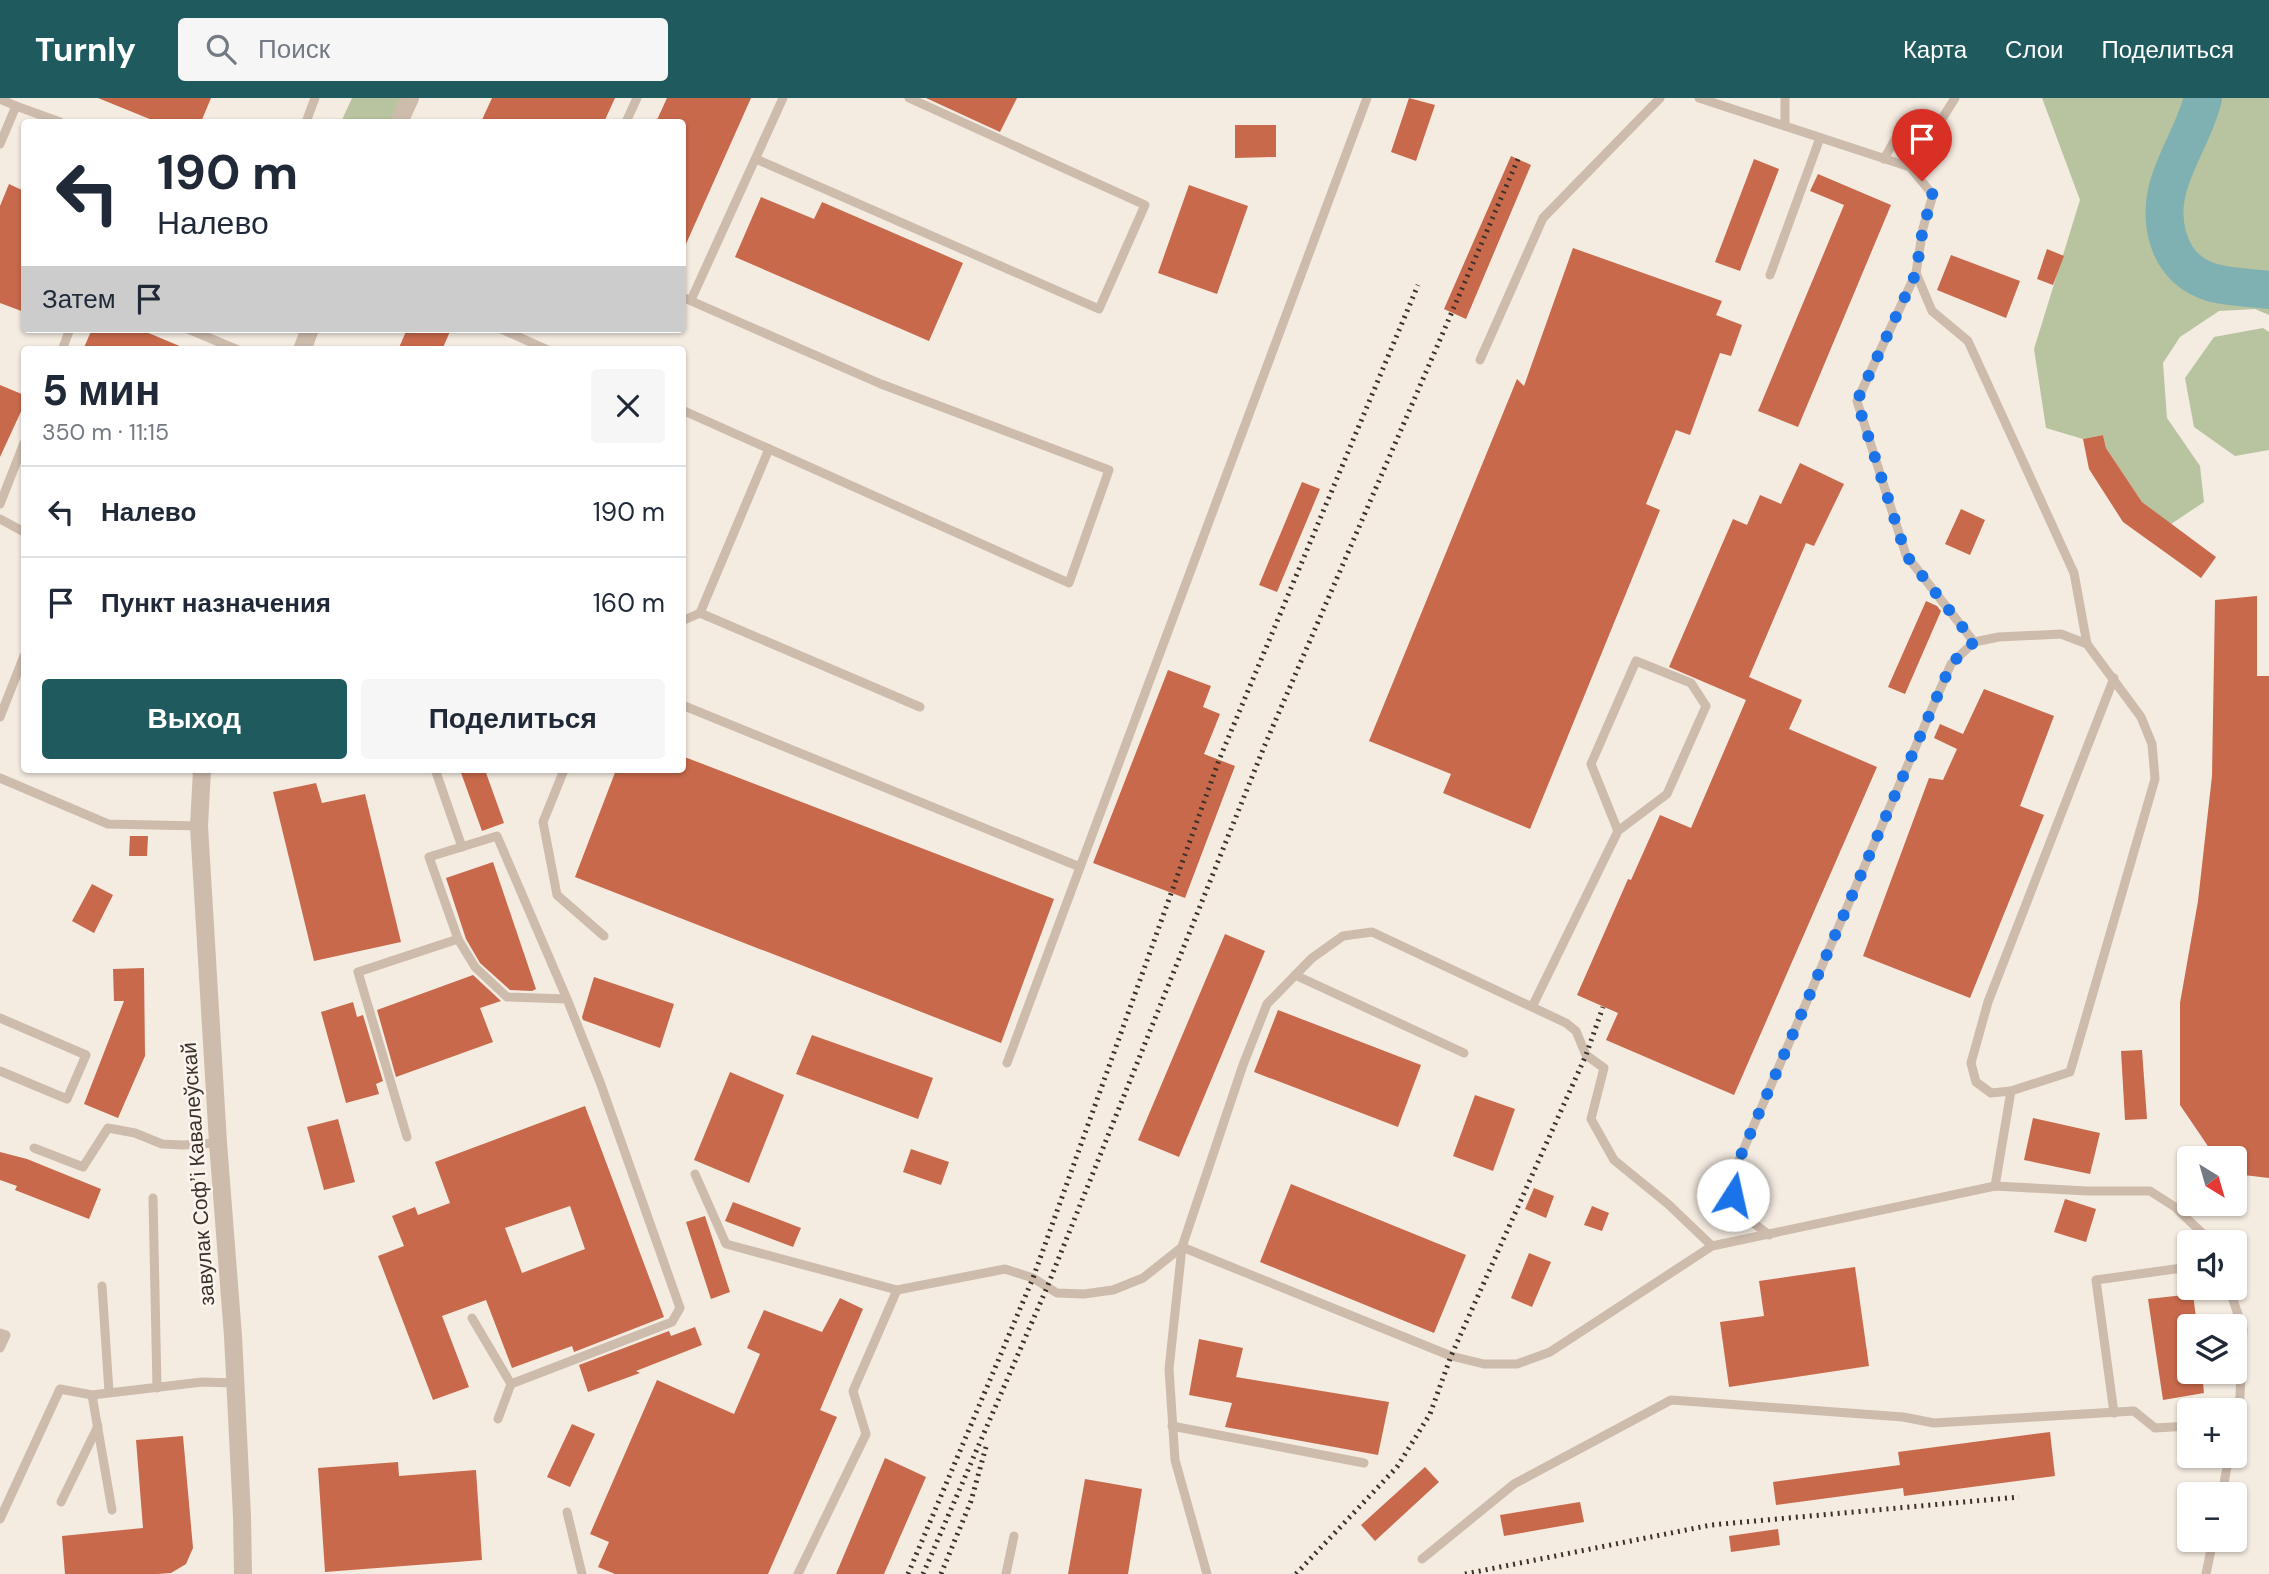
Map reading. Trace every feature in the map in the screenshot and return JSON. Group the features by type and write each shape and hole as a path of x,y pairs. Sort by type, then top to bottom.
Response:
{"street":[{"path":"400,119 410,98"},
{"name":"завулак Софʼі Кавалеўскай","path":"202,773 199,826 218,1143 233,1336 243,1574"}],"lane":[{"path":"307,119 315,98"},
{"path":"627,119 637,98"},
{"path":"686,412 1069,583 1109,470 881,384 687,298 783,98"},
{"path":"756,159 1099,309 1145,205 909,98"},
{"path":"1007,1063 1367,98"},
{"path":"1480,360 1543,218 1660,98"},
{"path":"1699,98 1910,167 1933,195 1923,228 1916,273 1857,401 1906,555 1974,642"},
{"path":"1785,98 1785,126"},
{"path":"1884,159 1906,120 1935,130 1955,98"},
{"path":"0,99 52,119"},
{"path":"0,144 16,106"},
{"path":"1770,275 1820,138"},
{"path":"1916,273 1932,311 1968,341 2074,573 2087,644 2114,678 2141,717 2152,744 2155,779 2070,1072 2011,1091 1991,1093 1976,1082 1971,1063 1988,1002 2114,678"},
{"path":"198,333 228,346"},
{"path":"510,333 539,346"},
{"path":"686,619 700,613 769,449"},
{"path":"0,504 21,451"},
{"path":"0,519 21,530"},
{"path":"700,613 920,707"},
{"path":"1769,1235 1742,1214 1733,1195 1733,1174 1951,664 1974,642 1999,637 2061,634 2087,644"},
{"path":"1531,1007 1618,831 1667,794 1706,706 1691,683 1636,661 1591,764 1618,831"},
{"path":"0,717 21,664"},
{"path":"686,707 1080,867"},
{"path":"436,773 462,847"},
{"path":"563,773 543,822 557,895 604,936"},
{"path":"0,778 108,824 199,826"},
{"path":"498,1419 511,1384 673,1322 680,1308 600,1083 567,999 497,836 429,857 458,939 475,967 507,997 567,999"},
{"path":"1207,1574 1175,1460 1172,1426 1169,1369 1182,1247 1243,1065 1267,1004 1312,958 1343,936 1372,932 1566,1023 1576,1031 1586,1055 1604,1068 1591,1119 1614,1160 1668,1203 1712,1246"},
{"path":"407,1137 358,972 458,939"},
{"path":"1295,975 1464,1053"},
{"path":"0,1018 86,1055 67,1099 0,1071"},
{"path":"1994,1186 2011,1091"},
{"path":"34,1148 83,1167 108,1128 135,1133 162,1144 218,1143"},
{"path":"695,1174 726,1244 897,1290 1004,1269 1033,1278 1057,1293 1084,1294 1113,1290 1143,1279 1182,1247"},
{"path":"1182,1247 1451,1356 1484,1364 1517,1364 1550,1352 1712,1246 1994,1186 2150,1191 2175,1207 2199,1230"},
{"path":"153,1198 157,1388"},
{"path":"2113,1413 2096,1280 2177,1269"},
{"path":"102,1286 109,1392"},
{"path":"797,1574 866,1434 853,1391 897,1290"},
{"path":"2234,1300 2243,1329 2240,1398"},
{"path":"472,1318 511,1384"},
{"path":"0,1333 6,1335 0,1348"},
{"path":"0,1519 60,1389 92,1395 202,1382 235,1383"},
{"path":"92,1395 112,1510"},
{"path":"1422,1559 1514,1484 1671,1400 1903,1417 1934,1423 2133,1411 2155,1429 2177,1427"},
{"path":"61,1503 98,1426"},
{"path":"1172,1426 1364,1463"},
{"path":"567,1512 582,1574"},
{"path":"1006,1574 1014,1536"},
{"path":"2206,1574 2211,1552"}],"green space":[{"path":"352,98 401,98 392,119 342,119"},
{"path":"2042,98 2269,98 2269,315 2255,309 2219,311 2180,337 2163,363 2167,418 2200,466 2204,502 2171,524 2142,502 2106,448 2103,435 2083,439 2046,428 2034,349 2080,200"},
{"path":"2263,328 2269,332 2269,450 2235,456 2194,427 2185,378 2214,337"}],"building":[{"path":"98,98 211,98 202,119 150,119"},
{"path":"492,98 615,98 605,119 482,119"},
{"path":"667,98 751,98 686,244 686,119 657,119"},
{"path":"926,98 1017,98 1000,132"},
{"path":"1409,98 1435,105 1416,161 1391,152"},
{"path":"1235,125 1276,125 1276,157 1235,158"},
{"path":"1511,156 1531,165 1466,319 1444,309"},
{"path":"1754,159 1779,169 1740,271 1715,262"},
{"path":"1818,174 1891,205 1798,427 1758,411 1844,205 1810,191"},
{"path":"9,184 21,190 21,311 0,303 0,206"},
{"path":"1189,185 1248,206 1217,294 1158,273"},
{"path":"761,197 814,219 822,202 963,263 929,341 735,257"},
{"path":"1573,248 1722,301 1716,315 1742,325 1731,356 1720,353 1690,435 1676,430 1646,504 1660,510 1530,829 1443,793 1451,774 1369,741 1517,379 1524,386"},
{"path":"2047,249 2064,256 2053,285 2037,279"},
{"path":"1951,255 2020,281 2006,318 1937,290"},
{"path":"90,333 149,333 179,346 85,346"},
{"path":"405,333 449,333 444,346 400,346"},
{"path":"0,385 21,394 21,412 0,457"},
{"path":"2103,435 2106,448 2142,502 2216,557 2201,578 2123,522 2089,469 2083,439"},
{"path":"1800,463 1844,484 1814,546 1806,543 1749,677 1802,700 1789,729 1877,767 1734,1095 1606,1040 1618,1013 1577,995 1628,879 1631,880 1660,815 1691,828 1746,700 1669,667 1733,519 1747,525 1760,495 1781,504"},
{"path":"1302,482 1320,489 1277,592 1259,585"},
{"path":"1961,509 1985,520 1970,555 1945,544"},
{"path":"2257,596 2257,676 2269,676 2269,1178 2247,1175 2247,1146 2208,1146 2180,1105 2180,1003 2198,901 2212,776 2215,600"},
{"path":"1926,601 1941,611 1905,694 1888,687"},
{"path":"1168,670 1211,686 1203,707 1220,714 1204,754 1235,766 1185,898 1093,863"},
{"path":"1984,689 2054,716 2020,806 2044,815 1970,998 1863,956 1929,778 1943,780 1957,749 1934,738 1940,724 1963,734"},
{"path":"686,758 1054,899 1001,1043 575,877 615,773 686,773"},
{"path":"461,773 486,773 504,823 482,831"},
{"path":"316,783 322,803 365,794 401,942 314,961 273,792"},
{"path":"130,836 148,836 147,856 129,856"},
{"path":"493,862 536,989 532,991 510,990 480,963 466,939 446,878"},
{"path":"92,884 113,895 94,933 72,921"},
{"path":"1225,934 1265,951 1179,1157 1138,1140"},
{"path":"144,968 145,1056 118,1118 84,1104 124,1001 114,1001 113,969"},
{"path":"473,975 501,1001 480,1008 493,1042 396,1077 377,1010"},
{"path":"594,977 674,1004 660,1048 583,1020"},
{"path":"353,1002 357,1017 363,1015 383,1081 376,1084 379,1094 346,1103 321,1012"},
{"path":"1278,1010 1421,1065 1398,1127 1254,1072"},
{"path":"812,1035 933,1078 918,1119 796,1074"},
{"path":"2142,1050 2147,1119 2125,1120 2121,1051"},
{"path":"730,1072 784,1095 749,1183 694,1160"},
{"path":"1475,1095 1515,1109 1493,1171 1453,1156"},
{"path":"585,1106 664,1317 574,1352 572,1346 512,1368 486,1300 442,1316 469,1387 433,1400 378,1256 404,1246 392,1216 415,1207 418,1215 450,1203 435,1162","holes":["570,1206 585,1249 522,1273 505,1228"]},
{"path":"2033,1118 2100,1133 2090,1174 2024,1160"},
{"path":"338,1119 355,1182 324,1190 307,1127"},
{"path":"911,1149 949,1162 941,1185 903,1172"},
{"path":"0,1152 27,1159 101,1189 89,1219 15,1190 17,1186 0,1180"},
{"path":"1291,1184 1466,1255 1434,1333 1260,1262"},
{"path":"1534,1188 1554,1196 1546,1218 1525,1209"},
{"path":"2065,1199 2096,1209 2086,1242 2054,1232"},
{"path":"733,1202 801,1228 793,1247 725,1221"},
{"path":"1592,1206 1609,1213 1602,1231 1584,1225"},
{"path":"705,1216 730,1292 711,1299 686,1222"},
{"path":"1529,1253 1551,1262 1532,1307 1511,1298"},
{"path":"1855,1267 1869,1366 1729,1387 1720,1322 1764,1316 1759,1281"},
{"path":"2177,1296 2177,1300 2194,1300 2196,1314 2177,1314 2177,1384 2203,1384 2204,1393 2163,1400 2148,1299"},
{"path":"840,1298 863,1309 820,1410 837,1417 768,1574 615,1574 598,1567 609,1542 590,1534 657,1380 734,1414 760,1354 747,1348 764,1310 822,1332"},
{"path":"695,1327 702,1345 636,1371 640,1373 588,1392 579,1365 669,1331 671,1336"},
{"path":"1199,1339 1243,1348 1236,1377 1389,1402 1378,1455 1225,1427 1232,1403 1189,1395"},
{"path":"572,1424 595,1434 570,1487 547,1477"},
{"path":"2050,1432 2055,1476 1904,1496 1903,1488 1776,1505 1773,1482 1900,1465 1898,1452"},
{"path":"183,1436 193,1548 186,1564 171,1573 65,1574 62,1536 143,1528 136,1440"},
{"path":"885,1458 926,1477 884,1574 836,1574"},
{"path":"398,1462 399,1476 476,1470 482,1560 325,1572 318,1468"},
{"path":"1425,1467 1439,1482 1375,1541 1361,1525"},
{"path":"1085,1479 1142,1489 1128,1574 1068,1574"},
{"path":"1580,1502 1584,1522 1504,1536 1500,1515"},
{"path":"1778,1529 1780,1545 1731,1552 1729,1536"}],"waterway":[{"path":"2203,98 2167,192 2165,222 2168,237 2181,263 2191,273 2213,283 2269,290"}],"railway":[{"path":"923,1574 1048,1285 1264,747 1518,159"},
{"path":"908,1574 1033,1278 1219,760 1418,285"},
{"path":"1296,1574 1397,1467 1430,1414 1451,1356 1586,1055 1603,1007"},
{"path":"941,1574 971,1501 986,1447"},
{"path":"1465,1574 1711,1525 2019,1497"}],"route":[{"path":"1733,1195 1733,1174 1951,664 1974,642 1906,555 1857,401 1916,273 1923,228 1933,195 1922,181"}]}
